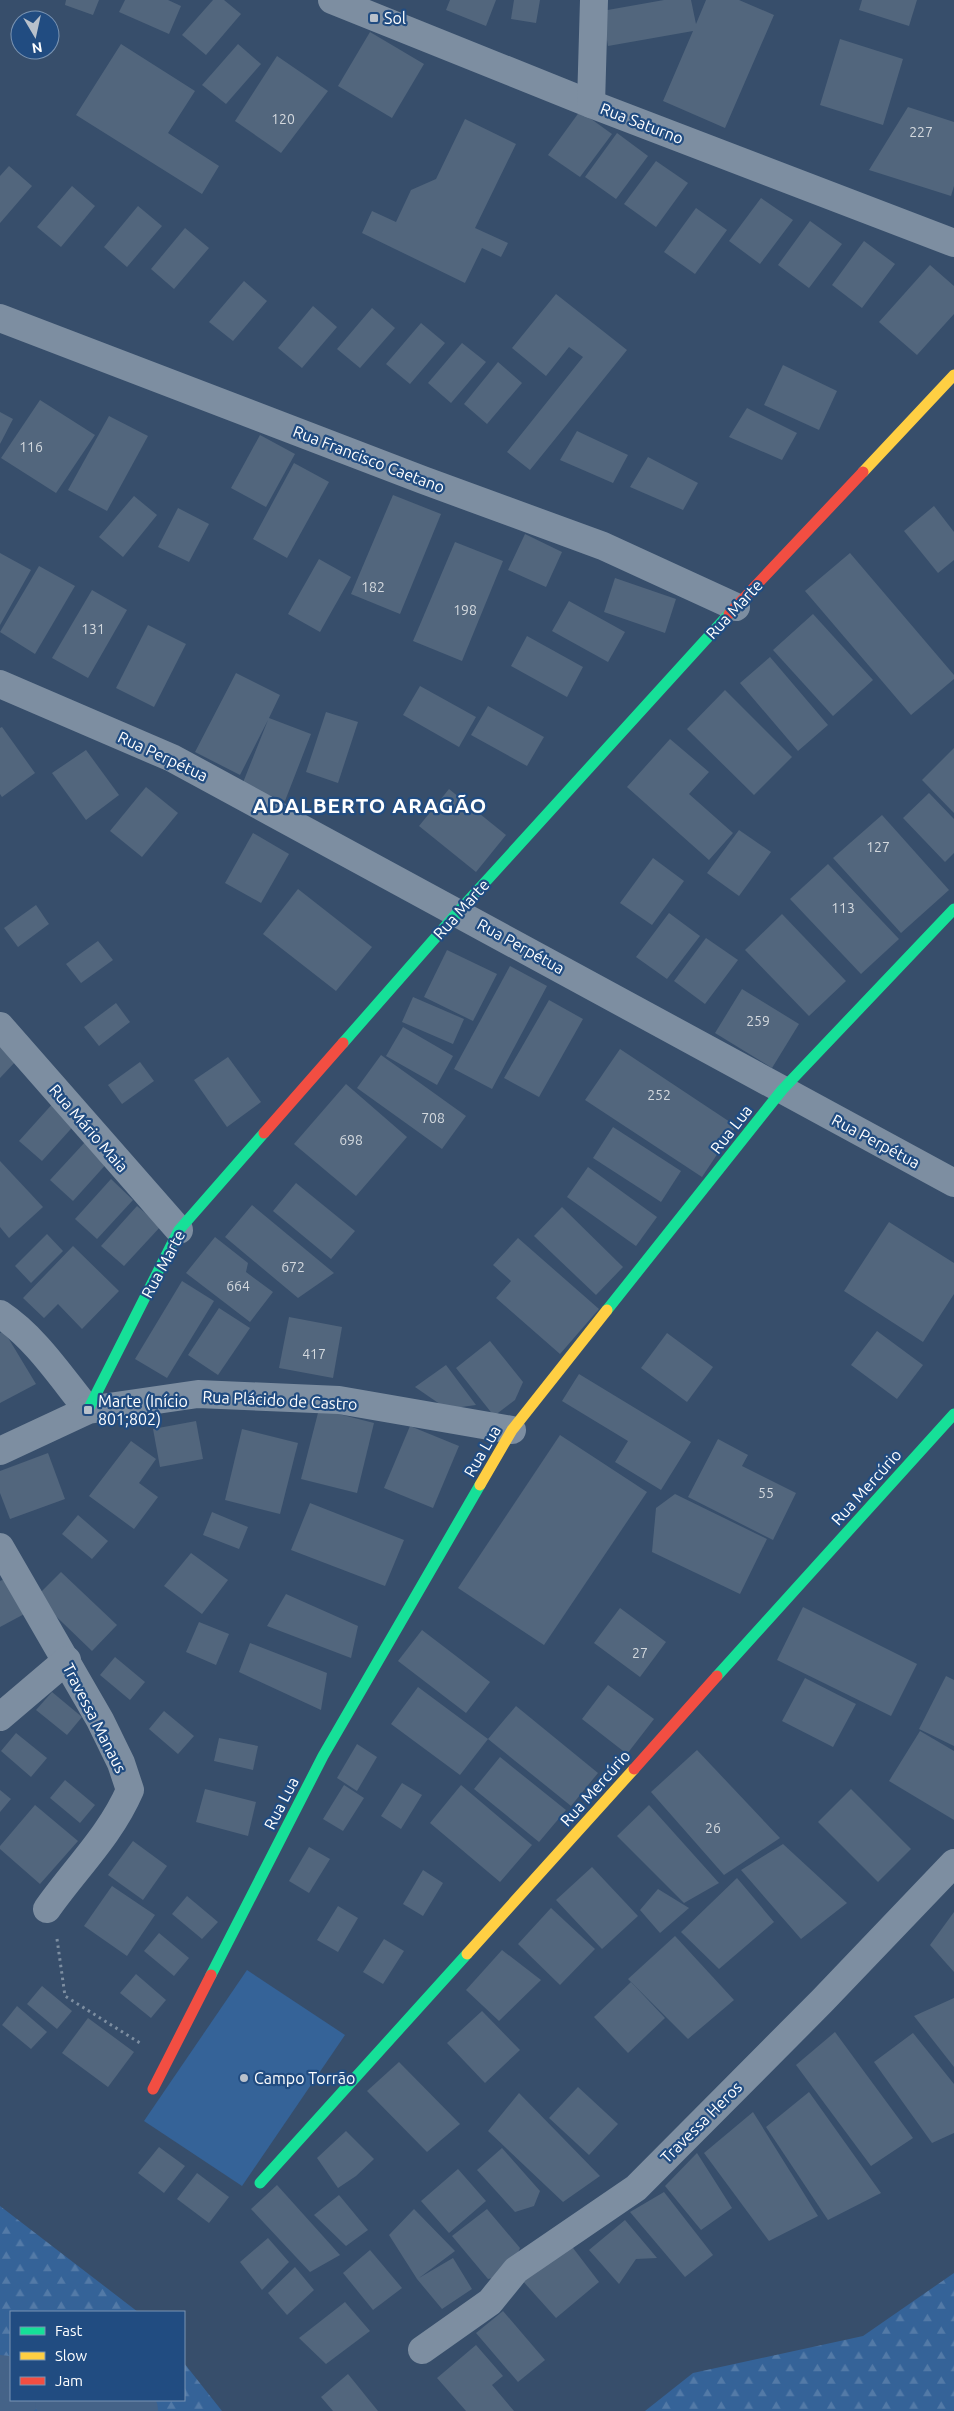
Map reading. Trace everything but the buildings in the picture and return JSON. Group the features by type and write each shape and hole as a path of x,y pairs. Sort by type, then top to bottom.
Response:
{"street":[{"name":"Rua Saturno","path":"332,0 377,9 591,104 954,243"},
{"path":"591,104 594,0"},
{"name":"Rua Francisco Caetano","path":"0,318 423,480 603,546 736,607"},
{"name":"Rua Marte","path":"88,1410 179,1230 458,912 736,607 954,375"},
{"name":"Rua Perpétua","path":"0,684 172,758 954,1183"},
{"name":"Rua Lua","path":"153,2089 323,1756 512,1430 782,1090 954,909"},
{"name":"Rua Mário Maia","path":"0,1026 179,1230"},
{"path":"0,1314 12,1322 43,1354 88,1410 0,1451"},
{"name":"Rua Plácido de Castro","path":"88,1410 198,1394 338,1400 512,1430"},
{"name":"Rua Mercúrio","path":"260,2183 954,1414"},
{"name":"Travessa Manaus","path":"0,1547 67,1660 121,1763 130,1790 120,1812 99,1844 49,1906"},
{"path":"0,1717 67,1660"},
{"name":"Travessa Heros","path":"422,2350 490,2302 516,2270 636,2188 822,2001 954,1863"}],"path":[{"path":"49,1906 65,1996 168,2061"}],"green space":[{"name":"Campo Torrão","path":"247,1970 345,2035 242,2186 144,2121"},
{"path":"0,2206 137,2311 10,2311 10,2401 185,2401 185,2364 222,2411 0,2411"},
{"path":"954,2273 954,2411 645,2411 693,2373 863,2336"}],"waterway":[{"path":"0,2387 10,2389"},
{"path":"72,2401 126,2411"}],"traffic: fast":[{"path":"343,1043 458,912 729,614"},
{"path":"607,1310 782,1090 954,909"},
{"path":"88,1410 179,1230 264,1133"},
{"path":"717,1676 954,1414"},
{"path":"211,1975 323,1756 480,1485"},
{"path":"260,2183 467,1954"}],"traffic: slow":[{"path":"863,472 954,375"},
{"path":"480,1485 512,1430 607,1310"},
{"path":"467,1954 634,1769"}],"traffic: jam":[{"path":"729,614 863,472"},
{"path":"264,1133 343,1043"},
{"path":"634,1769 717,1676"},
{"path":"153,2089 211,1975"}],"place":[{"name":"Sol","path":"374,18"},
{"name":"Marte (Início 801;802)","path":"88,1410"},
{"name":"Campo Torrão","path":"244,2078"}],"district":[{"name":"ADALBERTO ARAGÃO","path":"370,806"}]}
